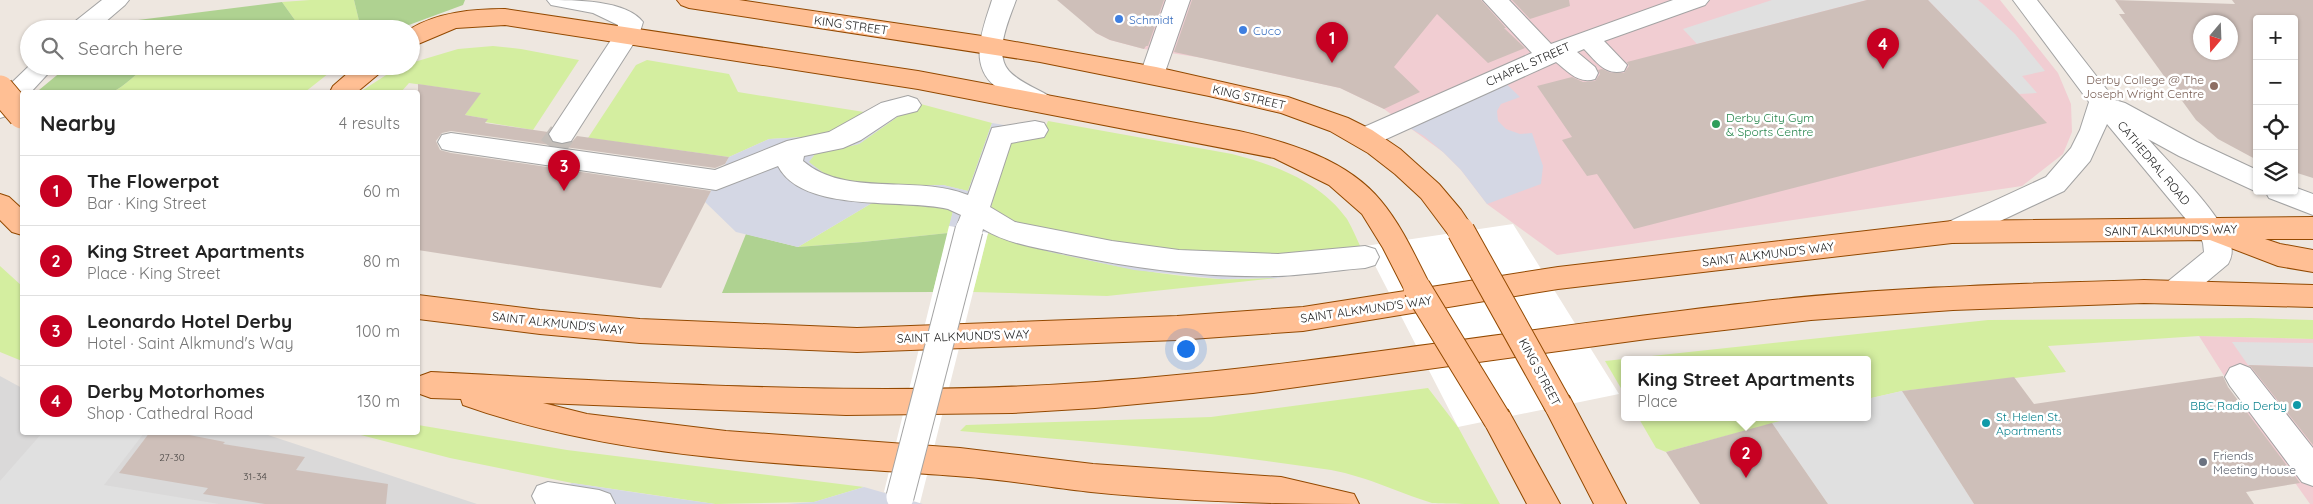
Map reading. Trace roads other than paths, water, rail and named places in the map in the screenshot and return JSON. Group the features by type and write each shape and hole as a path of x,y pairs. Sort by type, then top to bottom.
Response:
{"main road":[{"name":"KING STREET","path":"689,0 990,45 1152,75 1300,109 1364,138 1413,176 1451,216 1508,312 1610,504"},
{"path":"420,35 442,24 478,16 505,17 882,74 1239,140 1281,150 1338,178 1371,207 1394,242 1417,288 1497,419 1544,504"},
{"path":"344,90 362,75"},
{"path":"0,89 20,113"},
{"path":"0,204 20,223"},
{"name":"SAINT ALKMUND'S WAY","path":"420,307 465,314 640,331 857,340 1177,328 1303,319 1558,278 1952,232 2313,228"},
{"path":"2210,230 2272,253 2313,261"},
{"path":"424,384 828,403 996,401 1084,396 1237,383 1390,364 1725,317 1831,306 2064,294 2176,291 2313,296"},
{"path":"420,300 465,314"},
{"path":"424,384 484,399 516,410 588,427 633,434 726,445 960,462 1094,478 1280,491 1343,504"}],"street":[{"path":"92,20 117,0"},
{"path":"559,0 589,4 621,15 631,22 627,35 562,134"},
{"path":"1004,0 990,45 990,58 996,73 1002,79 1044,104"},
{"path":"1152,75 1178,0"},
{"path":"1495,0 1553,52 1586,73"},
{"name":"CHAPEL STREET","path":"1364,138 1553,52 1587,38 1698,0"},
{"name":"CATHEDRAL ROAD","path":"2026,0 2102,101 2210,230 2217,243 2218,256 2176,291"},
{"path":"1587,38 1615,65"},
{"path":"0,109 34,75"},
{"path":"1952,232 2055,184 2081,154 2093,130 2102,101"},
{"name":"CATHEDRAL ROAD","path":"2102,101 2188,149 2253,180"},
{"path":"451,142 716,180 796,148 834,141 852,133 890,109 908,105"},
{"path":"899,501 972,220 1001,135 1035,130"},
{"path":"796,148 789,159 791,166 809,180 840,188 946,198 972,220 1061,243 1145,256 1208,263 1278,265 1365,257"},
{"path":"2288,195 2313,205"},
{"path":"2240,377 2313,472"},
{"path":"548,496 599,504"}],"tunnel":[{"path":"552,148 562,134"}],"place":[{"name":"Schmidt","path":"1119,19"},
{"name":"Cuco","path":"1243,30"},
{"name":"The Flowerpot","path":"1332,63"},
{"name":"Derby Motorhomes","path":"1883,69"},
{"name":"Derby College @ The Joseph Wright Centre","path":"2214,86"},
{"name":"Derby City Gym & Sports Centre","path":"1716,124"},
{"name":"Leonardo Hotel Derby","path":"564,191"},
{"name":"BBC Radio Derby","path":"2297,405"},
{"name":"St. Helen St. Apartments","path":"1986,423"},
{"name":"Friends Meeting House","path":"2203,462"},
{"name":"King Street Apartments","path":"1746,478"}]}
